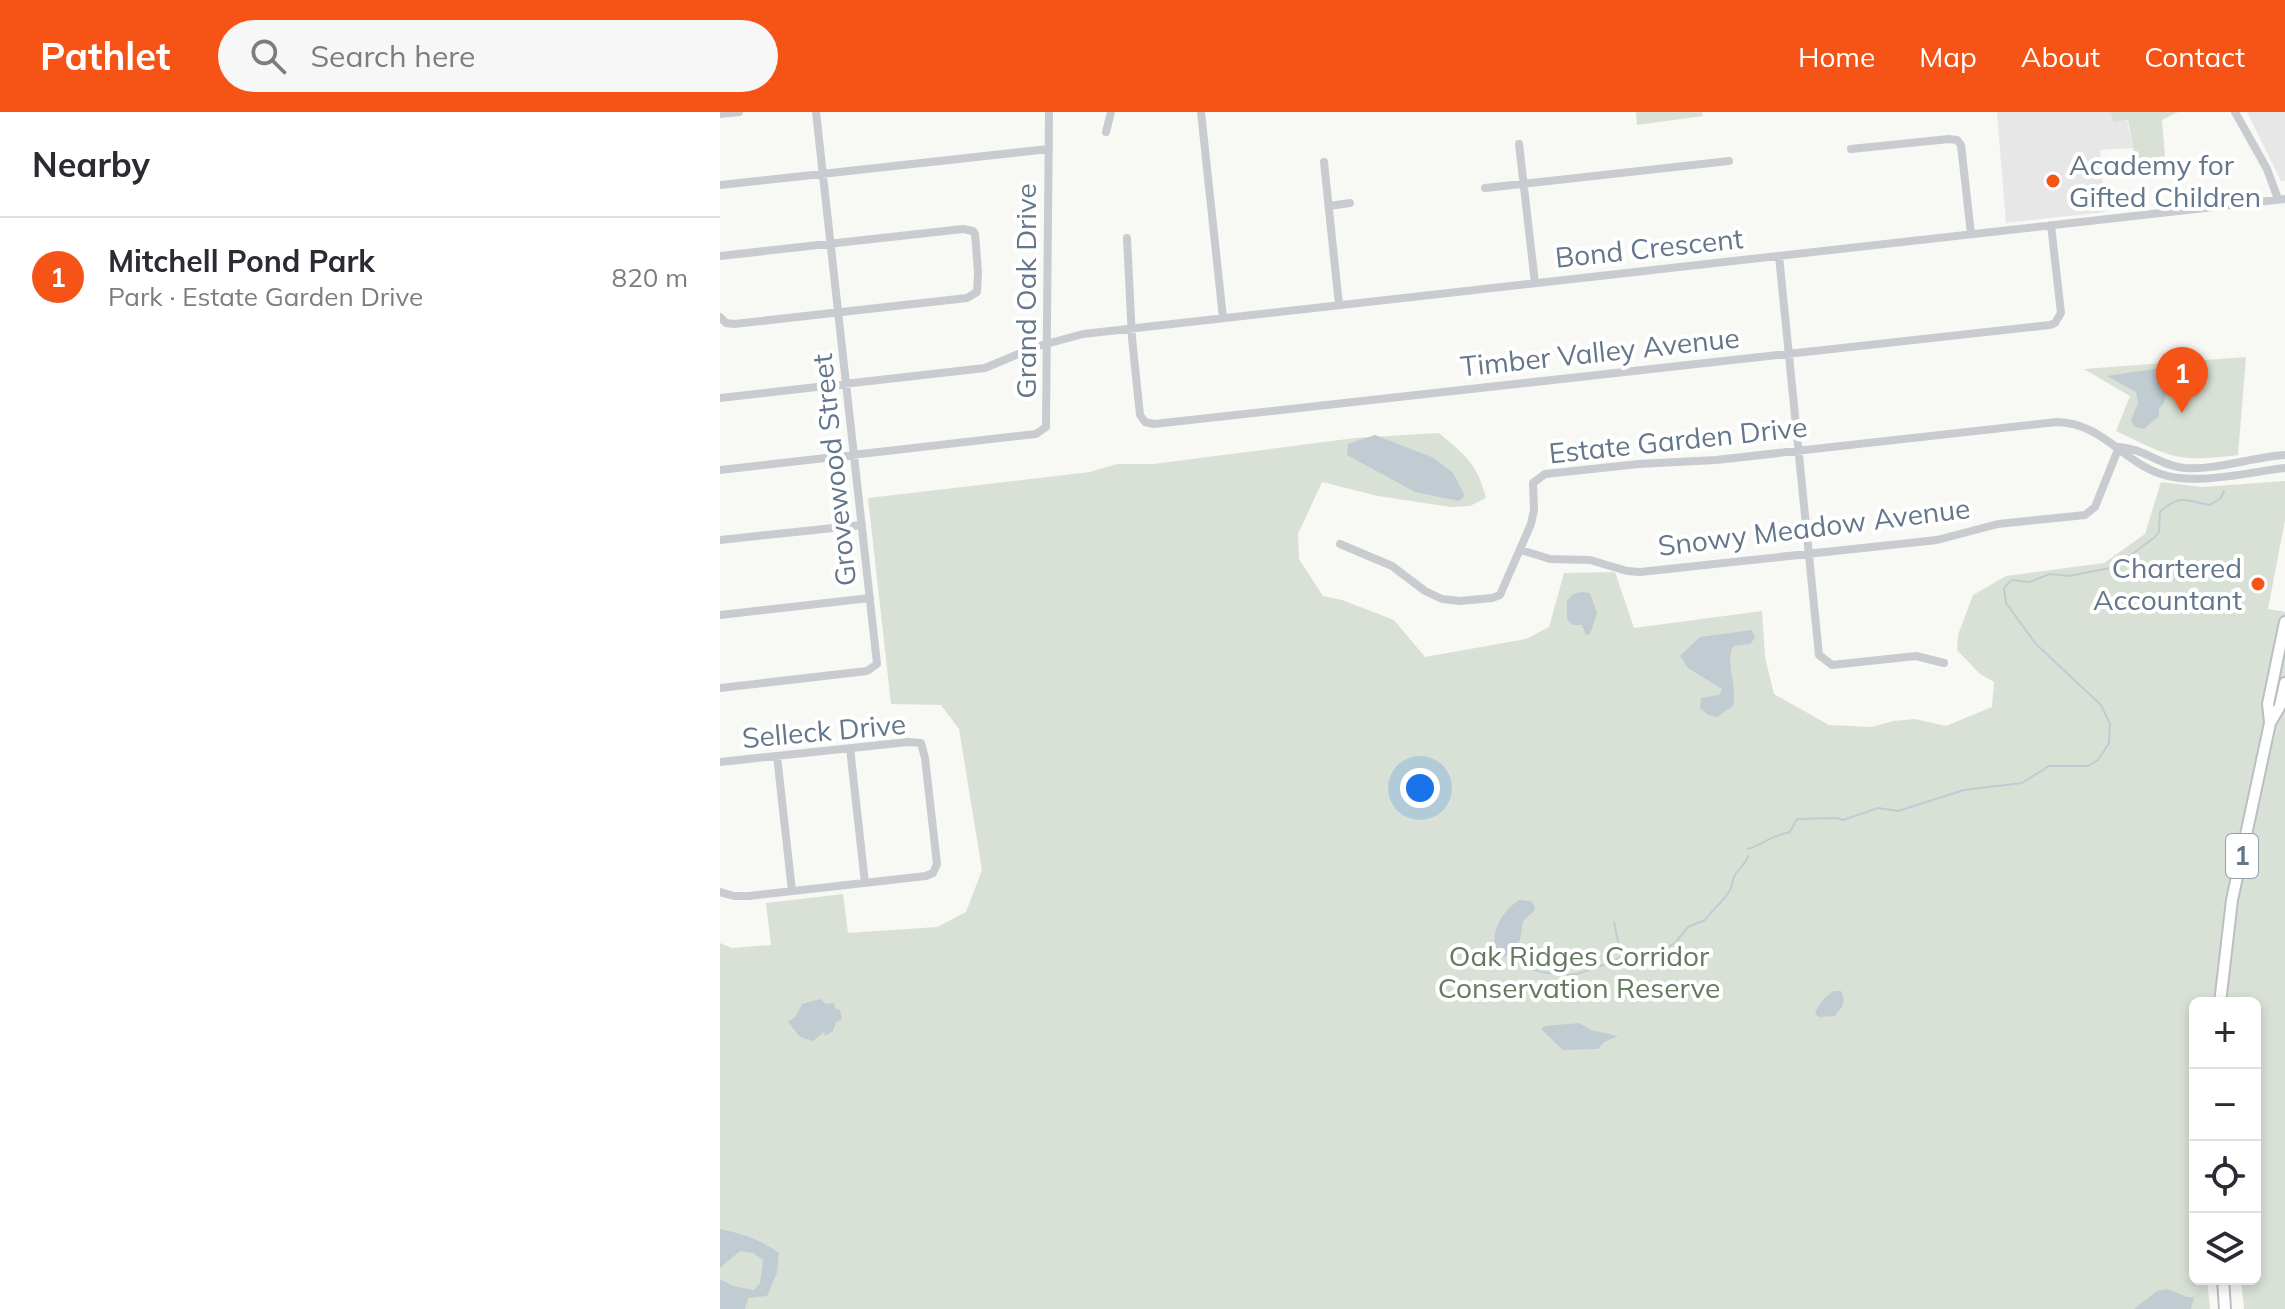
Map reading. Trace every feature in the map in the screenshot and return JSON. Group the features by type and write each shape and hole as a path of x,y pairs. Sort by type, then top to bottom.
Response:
{"main road":[{"name":"1","path":"2221,997 2232,900 2270,723 2268,704 2285,622"},
{"name":"1","path":"2270,723 2280,706 2285,683"},
{"path":"2223,1285 2225,1309"}],"street":[{"path":"720,114 739,112"},
{"name":"Grovewood Street","path":"720,688 873,669 877,655 816,112"},
{"name":"Grand Oak Drive","path":"720,470 1036,434 1046,427 1049,112"},
{"path":"1106,132 1111,112"},
{"path":"1201,112 1223,318"},
{"path":"2235,112 2281,199"},
{"path":"1851,149 1957,140 1961,145 1971,234"},
{"path":"1519,144 1535,283"},
{"path":"720,185 1049,149"},
{"path":"1485,188 1729,161"},
{"path":"1324,162 1339,305"},
{"name":"Bond Crescent","path":"720,398 985,368 1048,343 1083,334 2281,199"},
{"path":"1329,206 1350,203"},
{"name":"Timber Valley Avenue","path":"1132,328 1140,415 1145,422 1154,424 2055,323 2061,310 2051,225"},
{"path":"720,256 963,229 973,231 977,239 978,288 971,296 734,324 726,323 720,317"},
{"path":"1127,238 1132,328"},
{"path":"1779,256 1819,655 1832,665 1916,656 1944,663"},
{"name":"Estate Garden Drive","path":"1340,544 1392,566 1433,596 1460,601 1500,595 1533,517 1533,483 1542,475 2057,422 2078,425 2119,447 2128,458 2160,474 2182,479 2285,468"},
{"name":"Estate Garden Drive","path":"2119,447 2133,448 2164,463 2183,468 2285,455"},
{"name":"Snowy Meadow Avenue","path":"1521,550 1550,559 1590,560 1640,572 1937,540 1998,524 2088,515 2095,507 2119,447"},
{"path":"2259,456 2262,471"},
{"path":"720,540 862,525"},
{"path":"720,615 870,598"},
{"name":"Selleck Drive","path":"720,762 917,741 924,747 936,869 926,876 792,891 742,896 720,892"},
{"path":"850,748 865,883"},
{"path":"777,756 792,891"}],"shaded area":[{"name":"Academy for Gifted Children","path":"1997,112 2110,112 2114,121 2127,120 2133,148 2100,150 2105,212 2006,223"},
{"path":"2247,112 2285,112 2285,181 2281,181"},
{"path":"2160,368 2170,378 2159,416 2144,429 2135,427 2131,420 2138,403 2136,392 2107,376"},
{"path":"1375,435 1434,458 1453,473 1465,496 1459,501 1415,492 1347,455 1348,444"},
{"path":"1590,593 1597,613 1590,634 1586,635 1582,625 1573,625 1567,619 1567,601 1573,594"},
{"path":"1752,630 1755,638 1750,644 1733,646 1731,653 1733,706 1717,717 1708,715 1700,708 1701,698 1719,695 1722,689 1688,668 1680,656 1700,637"},
{"path":"1519,900 1531,901 1534,911 1523,921 1520,940 1506,957 1498,955 1494,940 1498,924"},
{"path":"1834,991 1841,991 1844,999 1842,1007 1835,1016 1819,1017 1815,1014 1818,1007"},
{"path":"820,999 826,1004 834,1003 842,1019 825,1036 824,1032 813,1041 800,1037 788,1022 796,1016 802,1004"},
{"path":"1579,1023 1591,1030 1618,1036 1604,1042 1598,1049 1563,1050 1541,1029"},
{"path":"720,1229 751,1238 779,1253 777,1273 767,1296 748,1298 745,1309 720,1309 720,1279 733,1286 754,1290 760,1283 763,1260 753,1253 740,1251 720,1268"},
{"path":"2168,1289 2194,1297 2191,1309 2134,1309 2157,1291"}],"green space":[{"path":"1636,112 1702,112 1703,116 1637,125"},
{"path":"2110,112 2178,112 2162,120 2165,156 2140,160 2134,152 2128,120 2114,122"},
{"path":"2246,357 2238,455 2218,457 2175,456 2116,431 2130,396 2084,369"},
{"name":"Oak Ridges Corridor Conservation Reserve","path":"1439,433 1469,461 1479,476 1486,498 1470,506 1451,507 1378,496 1322,482 1298,534 1299,559 1323,596 1394,620 1425,657 1526,639 1549,627 1564,573 1615,572 1634,628 1762,611 1765,657 1774,694 1829,725 1871,727 1915,719 1946,726 1992,707 1994,682 1980,674 1957,650 1958,635 1973,595 2006,576 2104,563 2145,534 2161,482 2202,487 2285,481 2285,520 2268,609 2285,612 2285,1309 2244,1309 2242,1285 2261,1285 2261,997 2189,997 2189,1285 2208,1285 2210,1309 720,1309 720,943 732,948 771,945 766,903 843,894 848,933 937,927 966,912 982,870 959,729 941,705 891,704 868,498 1090,472 1117,464 1153,464 1355,438"}],"waterway":[{"path":"1748,849 1790,832 1797,819 1843,820 1878,808 1898,811 1964,790 2022,783 2049,766 2088,766 2098,760 2109,743 2110,724 2101,705 2036,644 2006,603 2004,588 2012,580 2029,582 2050,574 2069,576 2115,567 2155,537 2159,532 2160,512 2167,506 2179,500 2210,505 2221,498 2224,491"},
{"path":"1565,975 1577,974 1626,955 1634,957 1657,953 1675,943 1688,927 1705,920 1724,898 1748,856"},
{"path":"1614,922 1621,956"},
{"path":"1511,954 1532,969 1558,974"}],"place":[{"name":"Academy for Gifted Children","path":"2053,181"},
{"name":"Mitchell Pond Park","path":"2182,413"},
{"name":"Chartered Accountant","path":"2258,584"}]}
